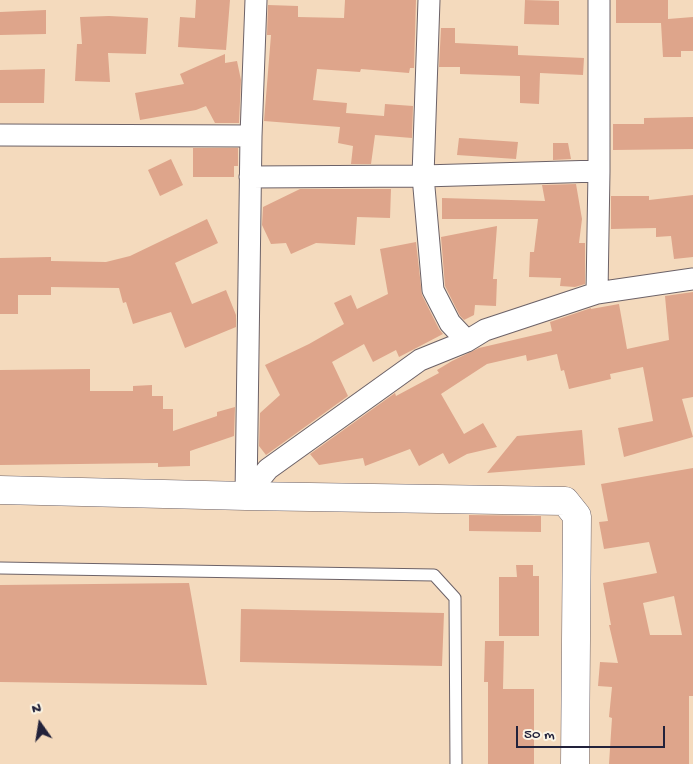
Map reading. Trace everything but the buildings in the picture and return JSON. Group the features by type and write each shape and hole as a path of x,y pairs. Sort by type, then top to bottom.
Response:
{"street":[{"path":"246,496 250,177 256,0"},
{"path":"429,0 424,176 433,290 450,323 467,341"},
{"path":"597,293 599,0"},
{"path":"0,135 251,136"},
{"path":"250,177 599,172"},
{"path":"246,496 268,469 420,360 467,341 485,330 597,293 693,279"},
{"path":"0,490 246,496 565,500 577,516 574,764"}],"lane":[{"path":"0,568 434,575 455,598 456,764"}]}
